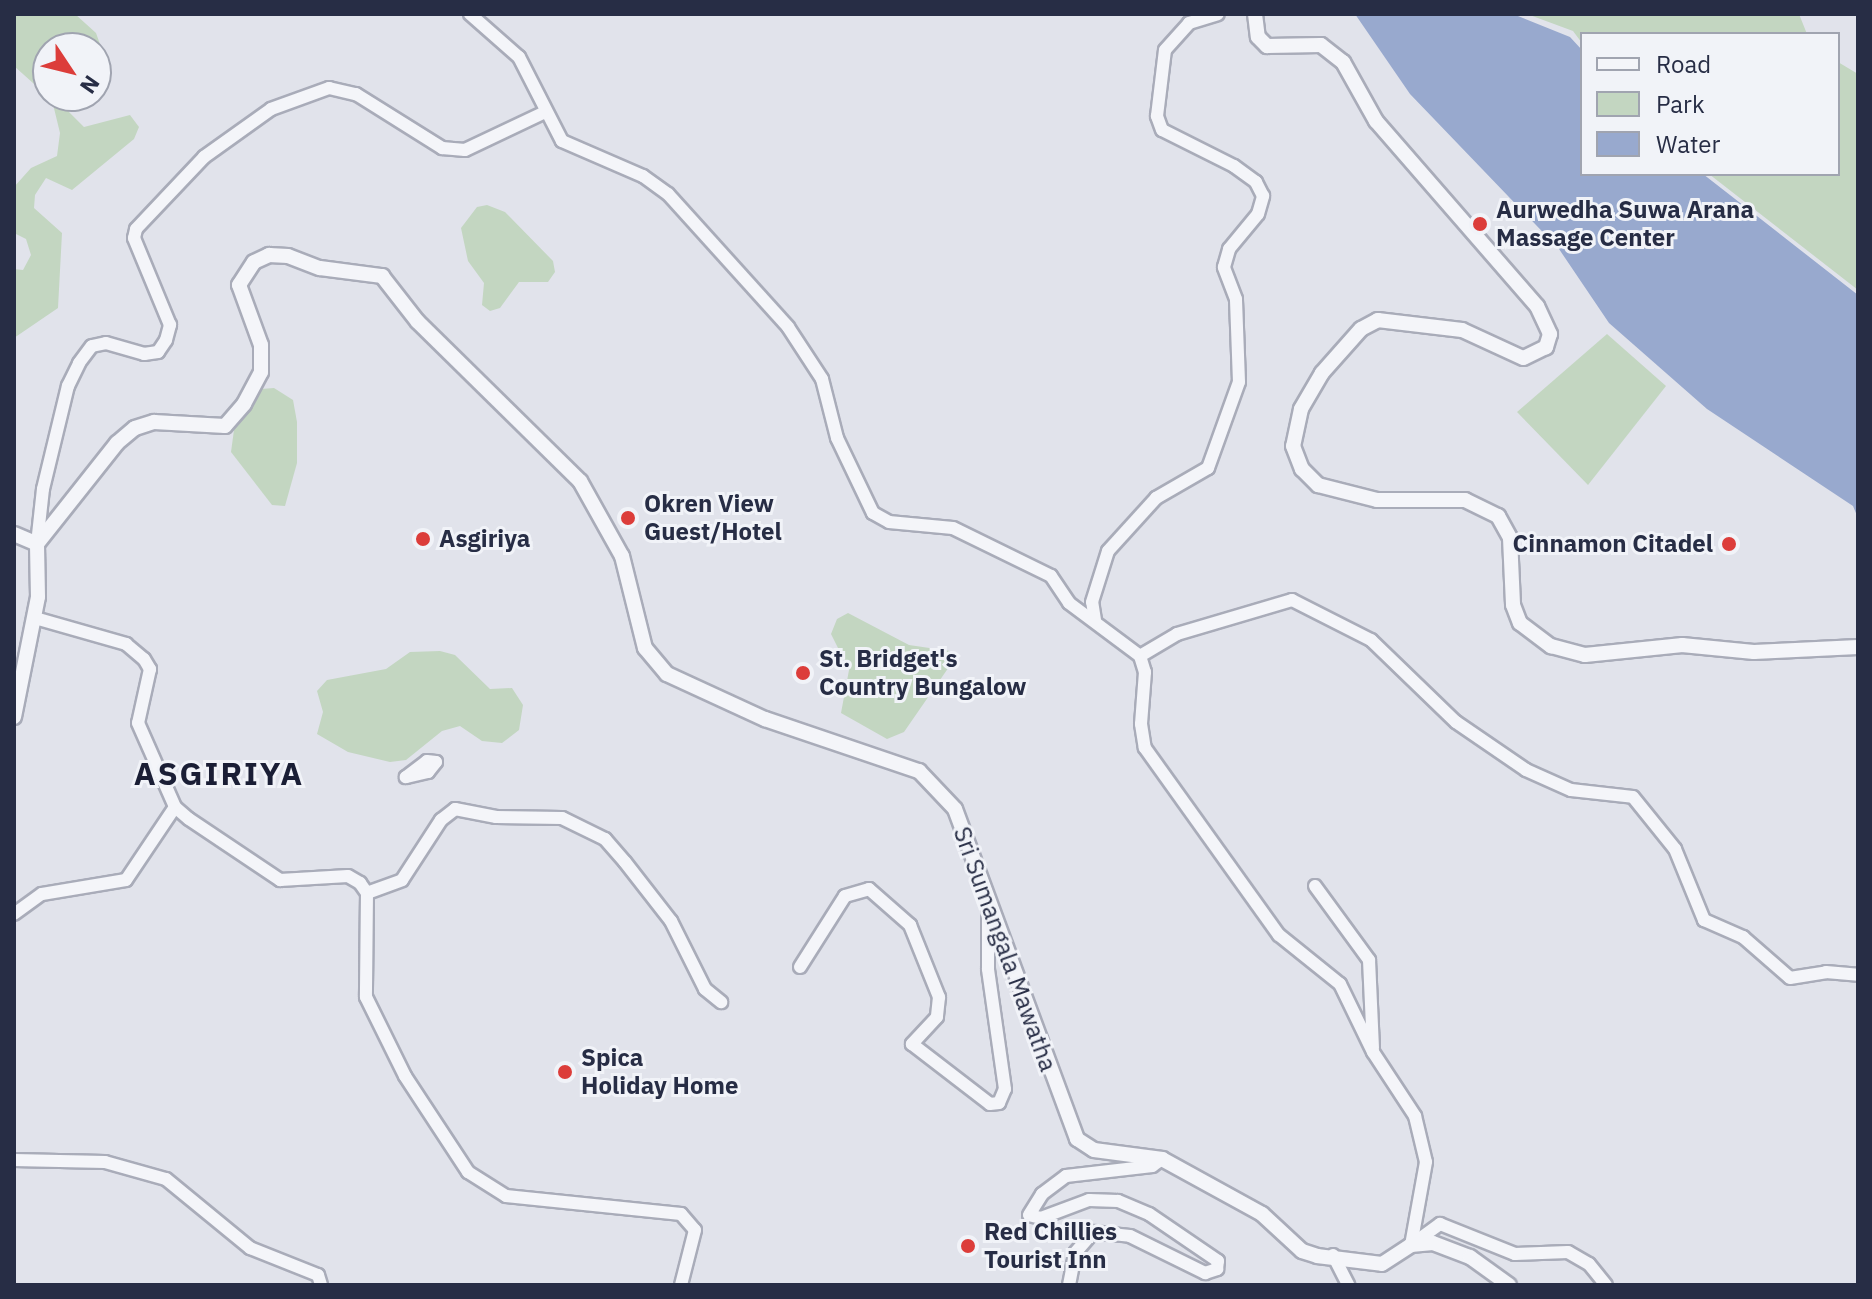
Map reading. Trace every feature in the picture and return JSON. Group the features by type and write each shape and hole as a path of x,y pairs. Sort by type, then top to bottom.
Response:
{"street":[{"path":"470,14 519,57 545,112 571,149 643,176 668,194 788,327 822,379 837,438 873,513 889,522 953,528 1051,576 1069,603 1140,656 1145,672 1141,724 1145,748 1279,935 1340,984 1373,1052 1424,1135 1426,1162 1411,1245"},
{"path":"1095,620 1092,602 1108,551 1156,498 1208,468 1239,382 1236,299 1224,267 1229,249 1258,214 1263,196 1256,182 1234,166 1162,130 1157,116 1165,50 1189,23 1218,14"},
{"path":"1255,14 1258,37 1267,46 1321,45 1343,62 1376,121 1537,306 1550,334 1546,347 1523,358 1462,330 1378,320 1361,329 1322,373 1301,409 1293,446 1302,469 1318,485 1377,500 1465,500 1498,516 1510,538 1513,605 1520,623 1551,646 1585,655 1682,645 1754,652 1858,647"},
{"path":"14,717 35,618 37,544 43,489 68,386 79,363 92,346 106,343 144,354 158,352 166,340 170,325 134,238 136,229 204,157 271,109 329,88 356,94 442,148 465,150 545,112"},
{"name":"Sri Sumangala Mawatha","path":"37,544 117,443 135,428 154,422 225,426 244,404 261,372 261,345 239,285 254,262 269,255 288,256 320,268 382,276 418,322 580,481 622,556 645,648 667,674 765,719 919,771 955,809 1077,1139 1094,1150 1162,1159 1238,1200 1302,1251 1382,1264 1411,1245"},
{"path":"14,534 37,544"},
{"path":"1140,656 1177,634 1292,600 1371,640 1456,722 1526,770 1571,790 1633,797 1675,849 1704,920 1743,937 1790,978 1826,972 1858,975"},
{"path":"35,618 126,644 144,659 150,669 138,723 175,807 280,880 348,876 367,893"},
{"path":"14,914 42,894 126,880 175,807"},
{"path":"367,893 402,880 441,820 455,809 496,817 562,818 605,839 625,862 671,921 705,989 721,1002"},
{"path":"1315,886 1369,960 1373,1052"},
{"path":"800,967 845,896 869,889 910,925 939,997 937,1017 912,1044 990,1104 999,1103 1005,1089 988,969 988,904"},
{"path":"367,893 362,943 366,997 405,1076 468,1172 506,1196 681,1214 694,1224 681,1285"},
{"path":"1069,1285 1075,1253 1093,1232 1130,1236 1205,1273 1217,1269 1218,1261 1149,1214 1118,1201 1089,1200 1041,1218 1029,1215 1042,1194 1066,1176 1152,1166 1162,1159"},
{"path":"14,1160 105,1162 166,1179 250,1248 318,1275 321,1285"},
{"path":"1411,1245 1440,1224 1515,1254 1568,1252 1589,1264 1606,1285"},
{"path":"1411,1245 1433,1243 1470,1257 1509,1285"},
{"path":"1333,1255 1348,1285"}],"green space":[{"path":"14,14 75,14 95,32 32,32 32,82 14,66"},
{"path":"1527,14 1799,14 1806,32 1580,32 1580,40 1573,31"},
{"path":"1840,63 1858,74 1858,290 1712,176 1840,176"},
{"path":"55,112 69,112 84,127 130,115 139,127 134,139 72,190 46,178 35,195 34,208 62,233 58,308 14,338 14,269 23,270 31,255 26,239 14,233 14,187 31,168 57,156 60,133"},
{"path":"487,205 505,212 553,261 555,272 548,282 519,282 500,308 490,311 482,305 484,283 468,261 461,228 477,207"},
{"path":"1607,334 1666,386 1588,485 1517,412"},
{"path":"274,388 293,400 297,422 297,463 285,506 272,505 231,452 234,430 261,389"},
{"path":"848,613 909,645 950,651 951,664 904,732 887,739 841,713 849,670 831,634 837,619"},
{"path":"440,651 455,655 490,689 512,688 523,705 519,730 502,743 482,741 460,726 442,731 406,760 390,762 348,752 317,734 323,712 317,691 327,680 386,669 410,652"}],"water":[{"path":"1355,14 1513,14 1570,37 1580,48 1580,176 1706,176 1858,295 1858,518 1853,506 1707,409 1609,323 1559,249 1410,94"}],"place":[{"name":"Aurwedha Suwa Arana Massage Center","path":"1480,224"},
{"name":"Okren View Guest/Hotel","path":"628,518"},
{"name":"Asgiriya","path":"423,539"},
{"name":"Cinnamon Citadel","path":"1729,544"},
{"name":"St. Bridget's Country Bungalow","path":"803,673"},
{"name":"Spica Holiday Home","path":"565,1072"},
{"name":"Red Chillies Tourist Inn","path":"968,1246"}],"district":[{"name":"ASGIRIYA","path":"219,773"}]}
